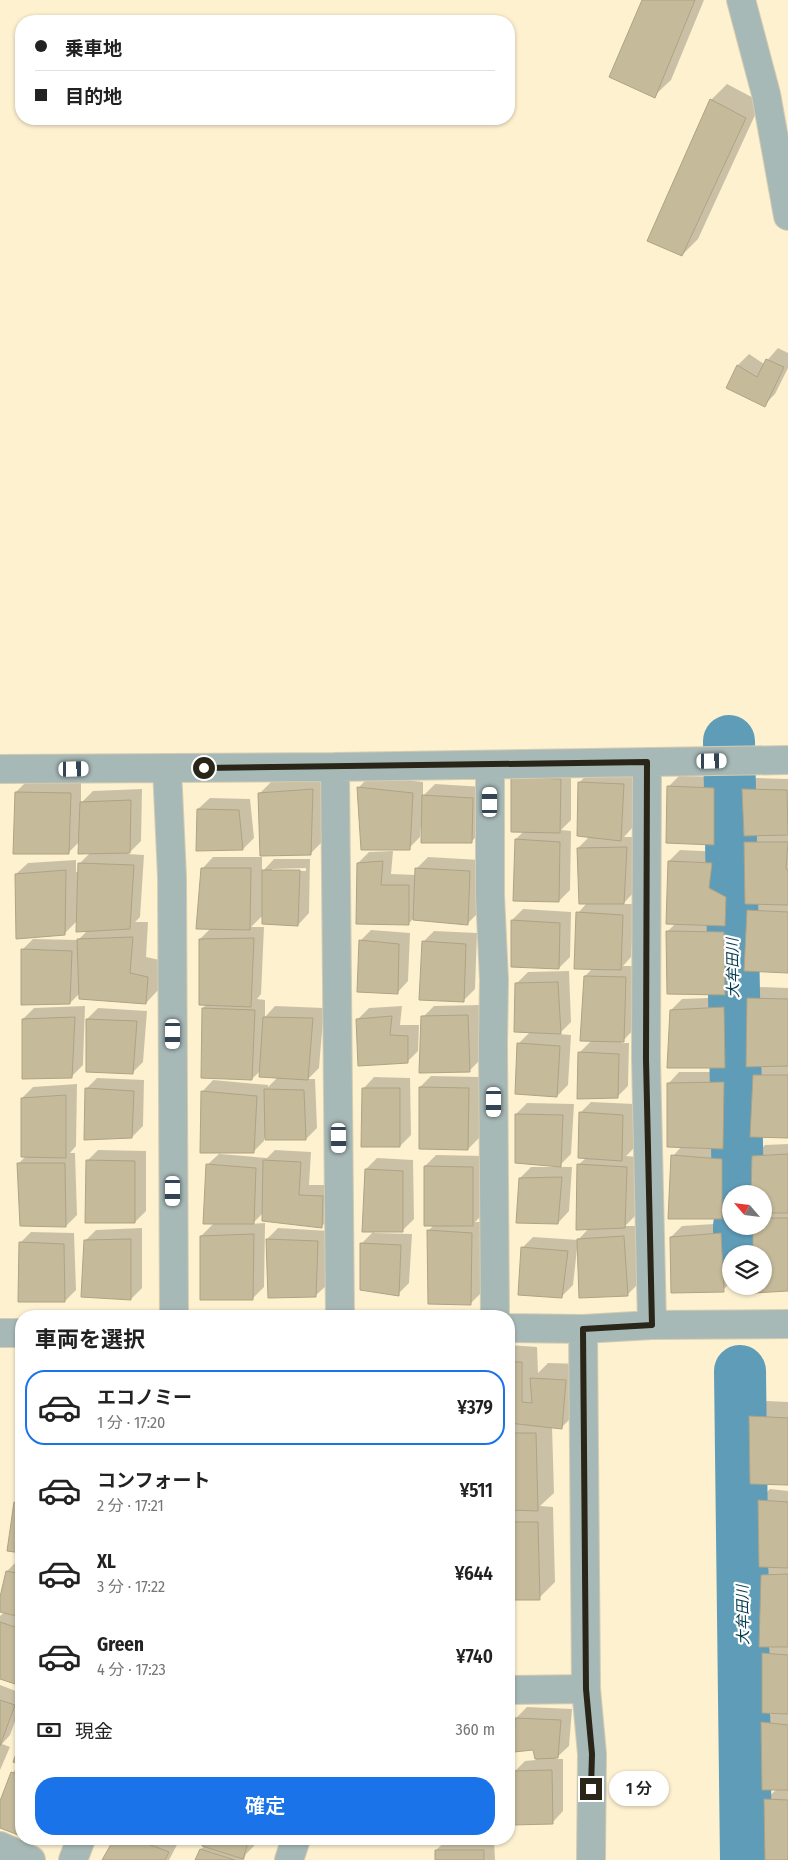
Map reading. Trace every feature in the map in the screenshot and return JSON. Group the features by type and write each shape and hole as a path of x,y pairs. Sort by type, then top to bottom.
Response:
{"street":[{"path":"741,0 766,94 787,201"},
{"path":"0,770 788,760"},
{"path":"647,762 646,1059 652,1325"},
{"path":"490,765 490,896 494,980 496,1310"},
{"path":"336,767 340,1310"},
{"path":"167,768 172,877 174,1310"},
{"path":"515,1328 583,1329 652,1325 788,1324"},
{"path":"583,1329 586,1689 592,1754 591,1860"},
{"path":"0,1333 15,1333"},
{"path":"515,1690 586,1689"},
{"path":"73,1860 79,1845"},
{"path":"289,1860 294,1845"},
{"path":"0,1846 31,1860"}],"building":[{"path":"642,0 695,0 655,98 609,77"},
{"path":"710,99 746,118 682,256 647,241"},
{"path":"766,359 784,367 765,407 726,388 737,365 757,377"},
{"path":"511,777 561,779 560,833 511,832"},
{"path":"578,782 624,784 621,841 577,836"},
{"path":"667,786 714,788 714,845 666,843"},
{"path":"357,787 413,793 410,850 361,850"},
{"path":"313,789 311,855 260,856 258,793"},
{"path":"742,789 787,790 788,835 744,836"},
{"path":"15,792 71,793 69,854 13,854"},
{"path":"422,795 473,798 472,843 421,843"},
{"path":"131,800 130,853 78,854 80,802"},
{"path":"197,809 239,810 243,850 196,851"},
{"path":"515,839 560,842 559,902 513,901"},
{"path":"744,842 788,842 786,869 788,870 788,905 745,904"},
{"path":"627,847 624,904 579,904 577,848"},
{"path":"383,861 381,885 409,885 409,925 356,924 357,863"},
{"path":"668,861 712,863 709,888 726,897 725,926 666,924"},
{"path":"78,863 134,865 130,929 76,932"},
{"path":"201,868 251,868 250,930 196,929"},
{"path":"415,868 470,871 468,925 413,920"},
{"path":"66,870 65,935 16,939 15,874"},
{"path":"262,870 300,870 298,926 262,924"},
{"path":"747,910 788,912 788,973 744,971"},
{"path":"576,912 623,915 621,970 574,969"},
{"path":"511,920 560,923 559,969 511,967"},
{"path":"666,931 724,932 725,995 667,994"},
{"path":"133,937 130,973 148,977 146,1004 79,999 77,939"},
{"path":"254,938 251,1007 199,1005 199,939"},
{"path":"359,940 399,944 398,994 357,992"},
{"path":"422,941 466,944 464,1002 419,1000"},
{"path":"21,949 72,951 70,1004 21,1005"},
{"path":"584,976 626,977 624,1042 580,1041"},
{"path":"558,982 561,1034 514,1032 515,983"},
{"path":"747,998 788,999 788,1066 746,1067"},
{"path":"724,1007 725,1068 667,1068 670,1010"},
{"path":"202,1008 255,1010 252,1080 201,1078"},
{"path":"468,1015 470,1072 419,1073 421,1016"},
{"path":"392,1016 390,1035 408,1036 408,1063 358,1066 356,1019"},
{"path":"75,1017 72,1078 22,1079 22,1019"},
{"path":"263,1017 313,1018 308,1080 259,1077"},
{"path":"86,1019 137,1021 133,1074 86,1072"},
{"path":"517,1043 560,1046 557,1097 515,1094"},
{"path":"578,1052 619,1054 618,1098 577,1099"},
{"path":"753,1075 788,1075 788,1138 750,1137"},
{"path":"724,1082 723,1149 667,1147 667,1083"},
{"path":"419,1087 469,1088 468,1150 419,1149"},
{"path":"85,1088 134,1091 132,1138 84,1140"},
{"path":"362,1088 400,1088 400,1147 361,1147"},
{"path":"264,1089 304,1090 306,1140 265,1140"},
{"path":"201,1091 257,1096 254,1153 200,1153"},
{"path":"66,1095 66,1158 21,1157 21,1098"},
{"path":"579,1112 623,1115 622,1161 578,1158"},
{"path":"515,1114 563,1115 561,1167 515,1163"},
{"path":"788,1154 788,1213 772,1213 772,1185 751,1185 752,1156"},
{"path":"671,1155 722,1159 722,1219 668,1219"},
{"path":"86,1160 135,1161 135,1223 85,1223"},
{"path":"263,1160 301,1162 299,1195 323,1196 322,1228 262,1221"},
{"path":"17,1163 65,1163 66,1227 20,1226"},
{"path":"206,1164 256,1168 254,1224 203,1224"},
{"path":"577,1164 627,1167 625,1228 576,1230"},
{"path":"424,1166 473,1167 473,1226 424,1226"},
{"path":"365,1169 403,1171 403,1232 362,1232"},
{"path":"562,1177 558,1224 516,1223 519,1178"},
{"path":"772,1218 788,1218 788,1291 772,1292 772,1245 753,1245 753,1235 772,1235"},
{"path":"427,1230 472,1233 471,1305 428,1304"},
{"path":"721,1233 722,1292 671,1293 670,1237"},
{"path":"254,1234 253,1300 200,1300 200,1236"},
{"path":"624,1236 628,1296 579,1298 577,1239"},
{"path":"131,1239 131,1300 81,1297 84,1240"},
{"path":"266,1239 318,1241 316,1297 268,1298"},
{"path":"19,1242 64,1244 65,1302 18,1302"},
{"path":"360,1243 401,1245 399,1296 360,1290"},
{"path":"521,1247 568,1251 562,1298 518,1295"},
{"path":"515,1362 522,1362 522,1402 532,1403 530,1378 566,1380 562,1429 515,1424"},
{"path":"749,1416 788,1418 788,1485 750,1484"},
{"path":"515,1433 536,1433 538,1511 515,1510"},
{"path":"758,1500 788,1502 788,1568 759,1567"},
{"path":"14,1502 15,1552 7,1551"},
{"path":"515,1522 538,1522 540,1600 515,1600"},
{"path":"6,1571 15,1573 15,1616 0,1612 0,1597"},
{"path":"788,1574 788,1647 759,1647 761,1575"},
{"path":"0,1622 15,1627 15,1684 0,1679"},
{"path":"762,1653 788,1655 788,1714 762,1713"},
{"path":"0,1700 15,1705 0,1746"},
{"path":"515,1718 561,1720 558,1758 535,1759 533,1750 515,1752"},
{"path":"761,1722 788,1725 788,1790 762,1790"},
{"path":"552,1770 553,1824 515,1825 515,1771"},
{"path":"11,1772 15,1774 15,1834 0,1828 0,1801"},
{"path":"764,1799 788,1800 788,1860 765,1860"},
{"path":"111,1845 151,1845 169,1852 165,1860 102,1860"},
{"path":"202,1845 247,1845 243,1859"},
{"path":"200,1849 235,1860 195,1860"},
{"path":"435,1850 484,1850 484,1860 435,1860"}],"waterway":[{"name":"大牟田川","path":"729,741 738,1185"},
{"name":"大牟田川","path":"739,1235 739,1245"},
{"name":"大牟田川","path":"740,1371 746,1860"}],"route":[{"path":"204,768 647,762 646,1059 652,1325 583,1329 586,1689 592,1754 591,1789"}]}
